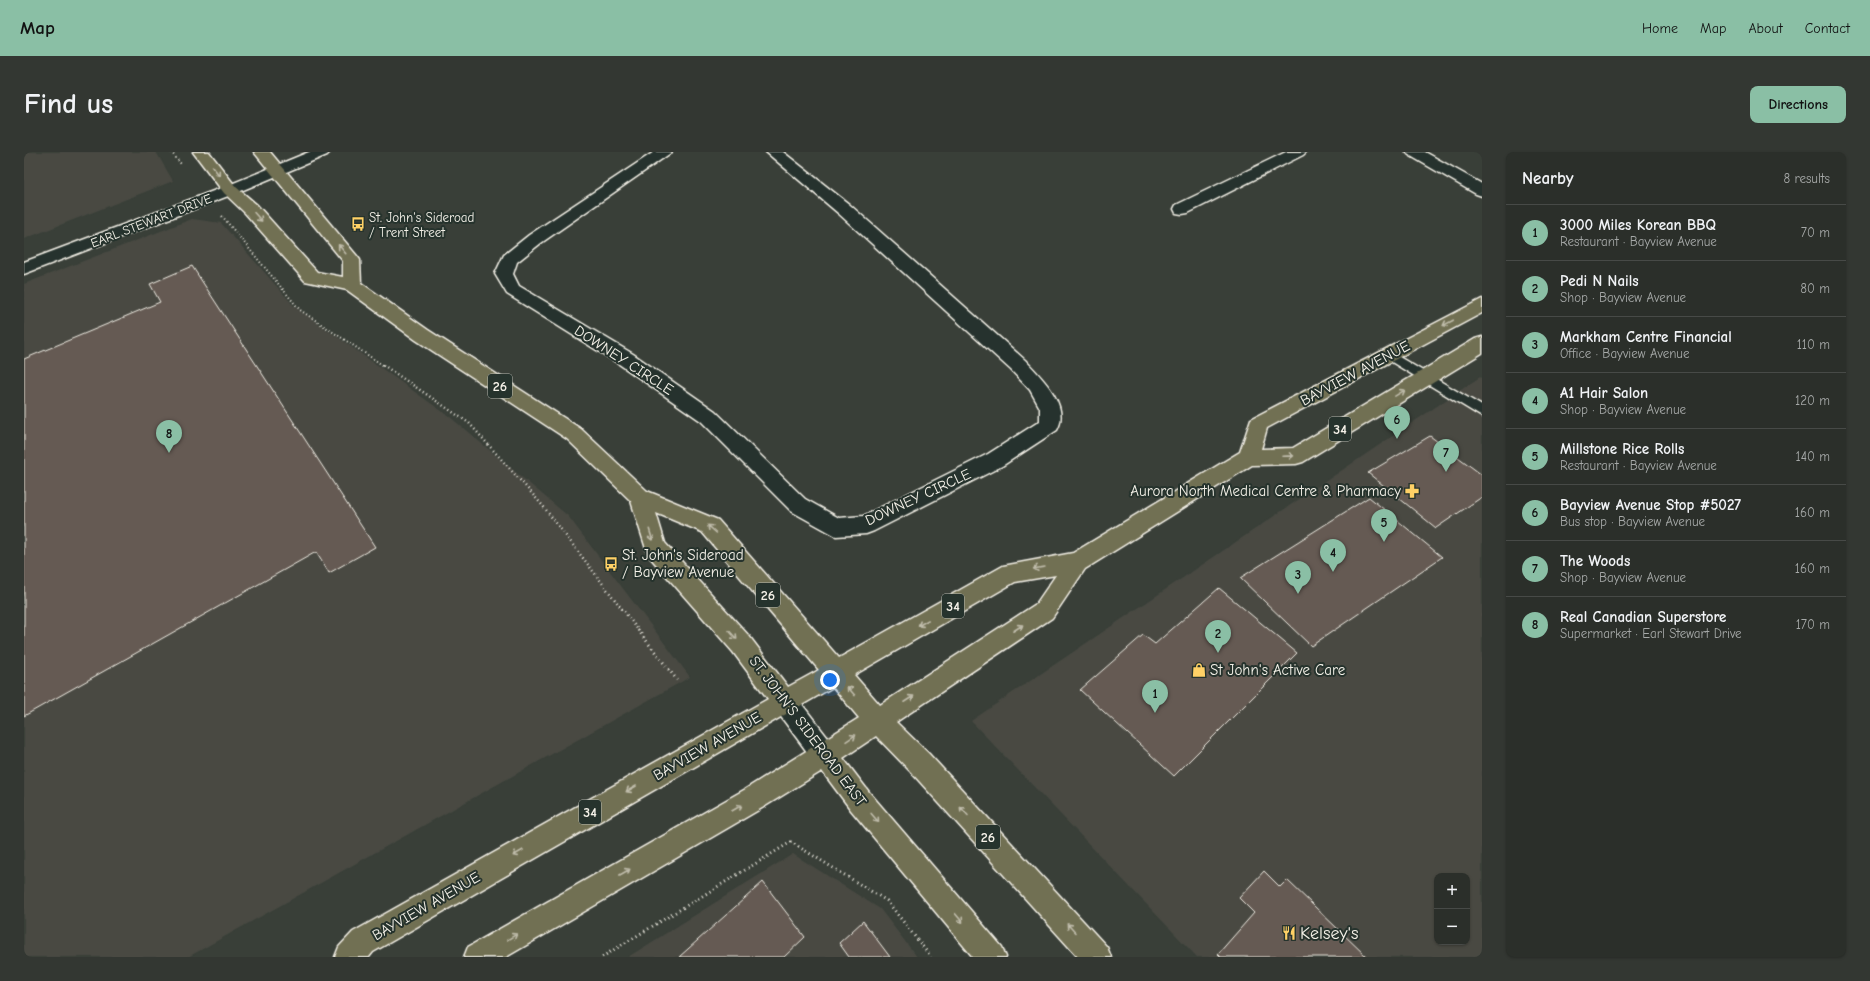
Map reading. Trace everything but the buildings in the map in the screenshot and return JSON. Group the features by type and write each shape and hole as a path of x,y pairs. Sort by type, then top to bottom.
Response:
{"main road":[{"name":"ST. JOHN'S SIDEROAD EAST","path":"201,152 230,190 251,209 312,277 352,285 422,335 574,434 640,497 710,526 876,720 920,763 1097,957"},
{"path":"262,152 351,260 352,285"},
{"name":"BAYVIEW AVENUE","path":"349,957 363,942 1011,573 1078,562 1249,457 1258,424 1482,305"},
{"name":"34","path":"1249,457 1296,456 1482,344"},
{"name":"ST. JOHN'S SIDEROAD EAST","path":"640,497 656,548 741,644 784,702"},
{"name":"BAYVIEW AVENUE","path":"478,957 753,799 825,755 1044,610 1078,562"},
{"name":"ST. JOHN'S SIDEROAD EAST","path":"825,755 860,801 992,957"}],"street":[{"name":"EARL STEWART DRIVE","path":"24,268 230,190 322,152"},
{"name":"DOWNEY CIRCLE","path":"664,152 535,239 510,259 504,274 513,290 626,359 708,416 798,505 836,527 866,525 995,460 1050,425 1050,408 1037,385 1018,365 844,208 774,152"},
{"path":"1182,209 1298,152"},
{"path":"1414,152 1482,192"},
{"name":"ST. JOHN'S SIDEROAD EAST","path":"784,702 825,755"}],"lane":[{"path":"1388,354 1424,378 1482,412"}],"path":[{"path":"222,216 300,310 469,423 543,506 677,680"},
{"path":"602,957 791,842 887,901 930,957"}],"shaded area":[{"path":"24,152 156,152 173,181 24,239"},
{"path":"192,219 221,223 294,306 450,417 568,516 690,677 188,957 24,957 24,284"},
{"path":"1480,377 1482,379 1482,957 1197,957 971,721"},
{"path":"793,854 880,909 917,957 628,957"}],"place":[{"name":"St. John's Sideroad / Trent Street","path":"358,224"},
{"name":"Bayview Avenue Stop #5027","path":"1397,439"},
{"name":"Real Canadian Superstore","path":"169,453"},
{"name":"The Woods","path":"1446,472"},
{"name":"Aurora North Medical Centre & Pharmacy","path":"1412,491"},
{"name":"Millstone Rice Rolls","path":"1384,542"},
{"name":"St. John's Sideroad / Bayview Avenue","path":"611,564"},
{"name":"A1 Hair Salon","path":"1333,572"},
{"name":"Markham Centre Financial","path":"1298,594"},
{"name":"Pedi N Nails","path":"1218,653"},
{"name":"St John's Active Care","path":"1199,670"},
{"name":"3000 Miles Korean BBQ","path":"1155,713"},
{"name":"Kelsey's","path":"1289,933"}]}
